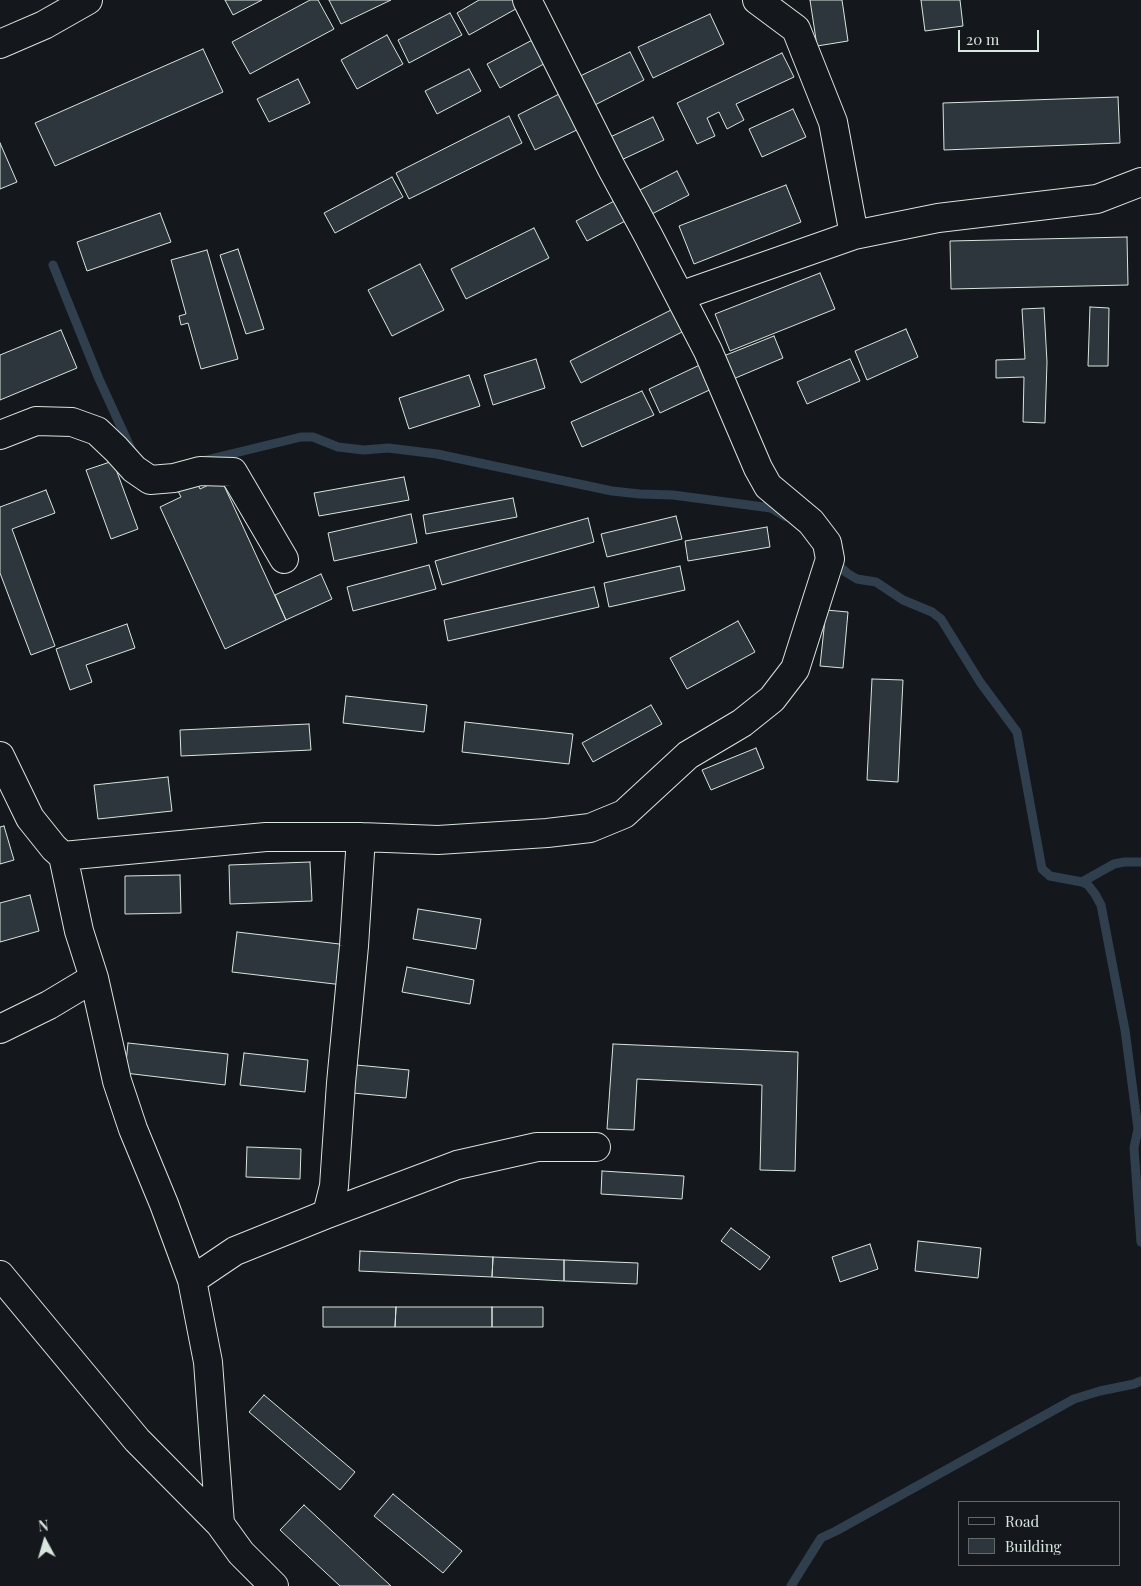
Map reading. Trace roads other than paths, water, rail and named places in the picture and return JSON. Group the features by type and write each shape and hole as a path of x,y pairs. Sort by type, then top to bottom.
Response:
{"street":[{"path":"0,44 44,25 88,0"},
{"path":"63,856 266,838 361,837 438,840 547,833 590,828 624,814 688,755 742,723 772,699 795,669 830,559 828,543 811,522 768,486 758,468 708,351 611,167 527,0"},
{"path":"757,0 796,29 833,122 854,235"},
{"path":"680,296 854,235 938,218 1097,199 1141,182"},
{"path":"0,435 36,421 72,422 97,430 134,469 150,480 174,478 200,471 233,472 284,559"},
{"path":"0,756 30,818 54,848 63,856 79,931 94,978 116,1081 192,1280 208,1362 220,1524"},
{"path":"327,1214 334,1186 361,837"},
{"path":"0,1029 49,1005 94,978"},
{"path":"192,1280 235,1250 457,1166 537,1147 596,1147"},
{"path":"0,1275 137,1440 220,1524 241,1553 274,1586"}],"waterway":[{"path":"53,265 99,379 132,451"},
{"path":"206,460 301,437 313,437 338,447 364,450 388,448 437,454 612,491 673,495 771,508 786,517"},
{"path":"833,561 857,579 876,582 903,600 932,612 941,619 980,682 1017,732 1042,869 1050,876 1082,882 1088,885 1101,905 1125,1030 1138,1129 1134,1148 1141,1242"},
{"path":"1082,882 1114,864 1141,862"},
{"path":"791,1586 821,1538 1074,1399 1141,1381"}]}
